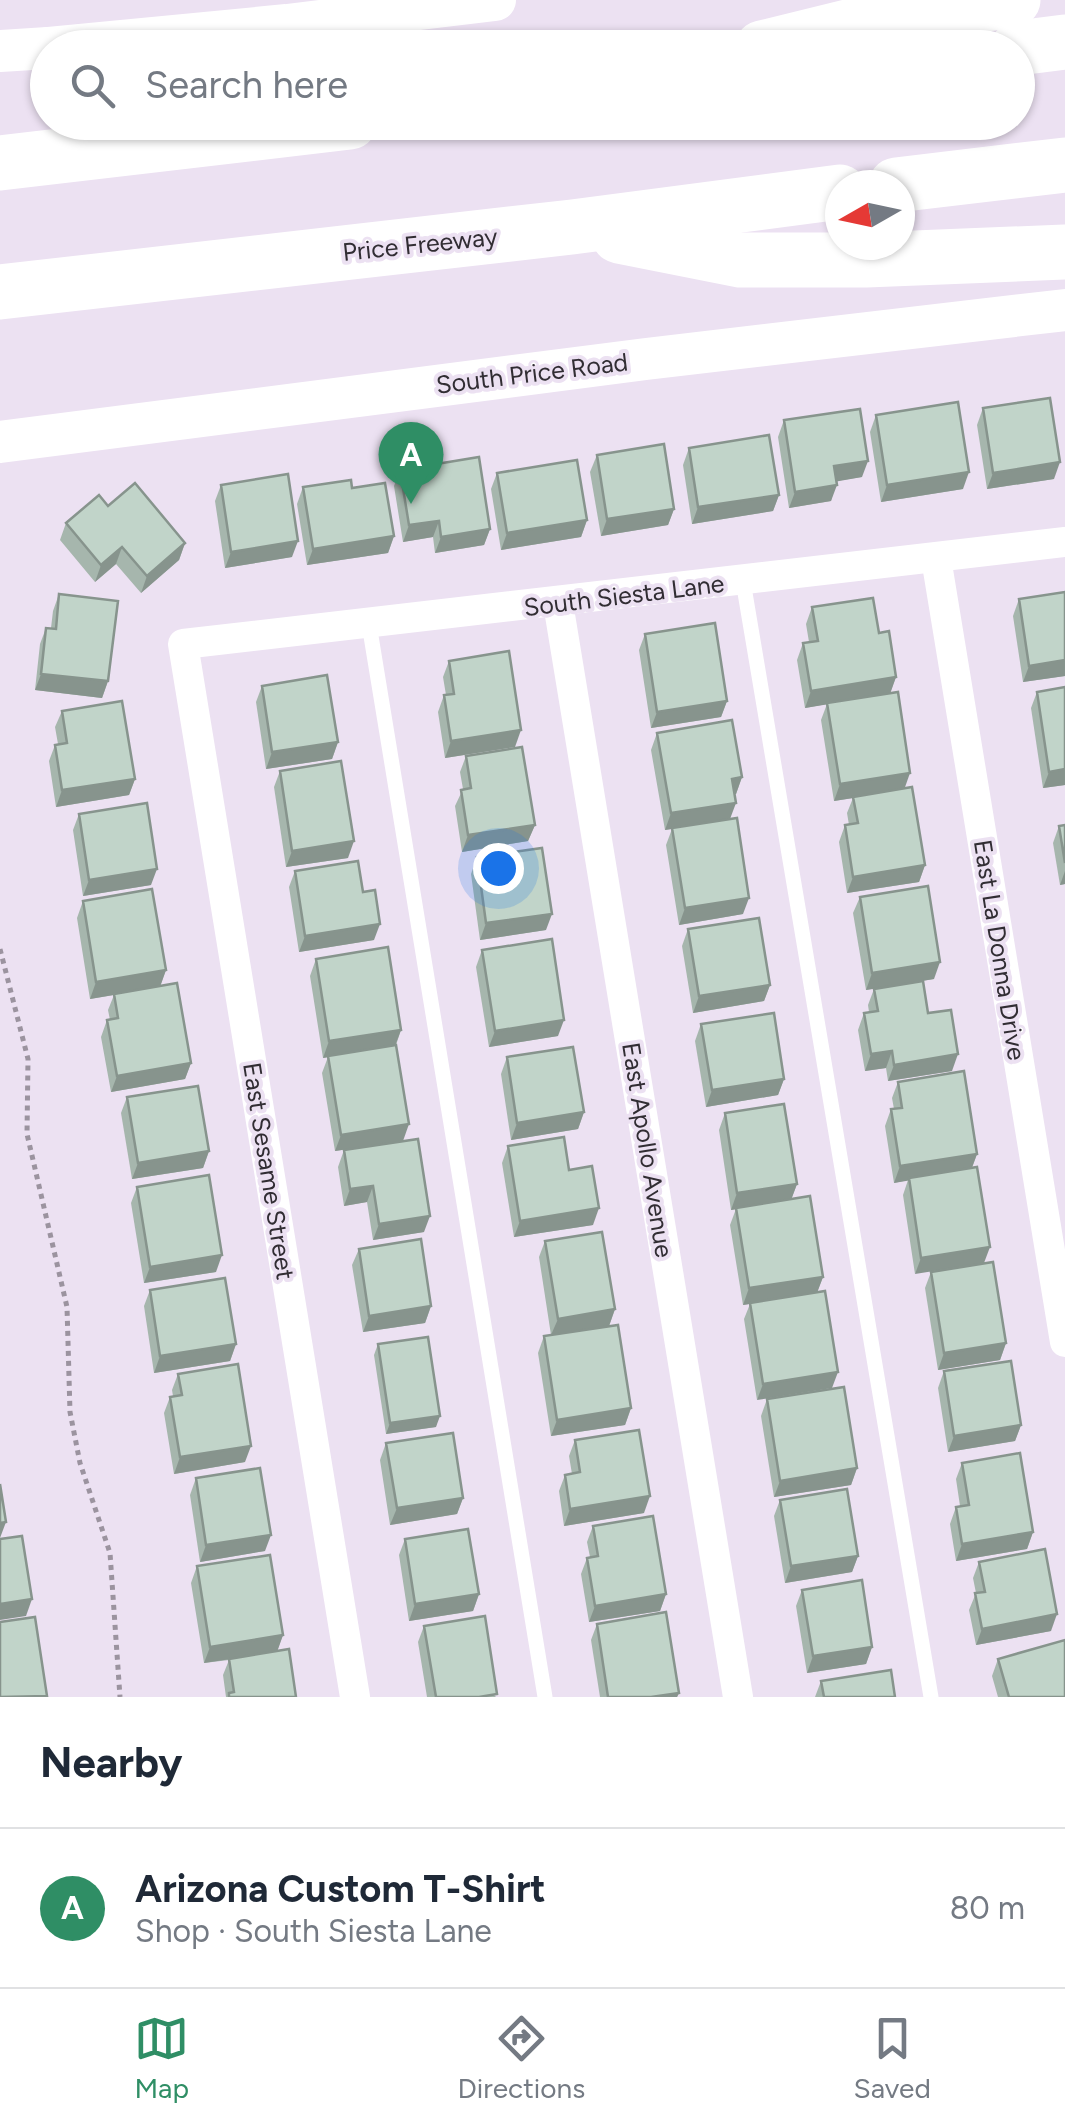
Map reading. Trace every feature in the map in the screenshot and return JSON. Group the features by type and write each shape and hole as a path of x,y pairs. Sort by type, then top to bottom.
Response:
{"highway":[{"path":"835,30 1013,0"},
{"path":"1035,46 1065,42"},
{"path":"0,163 196,140"},
{"path":"915,183 1065,165"},
{"name":"Price Freeway","path":"0,292 825,194"},
{"path":"572,227 740,260 866,260 1065,252"}],"main road":[{"path":"235,30 495,0"},
{"path":"0,51 30,49"},
{"name":"South Price Road","path":"0,442 1065,310"}],"street":[{"name":"South Siesta Lane","path":"183,644 1065,542"},
{"name":"East La Donna Drive","path":"936,558 1065,1342"},
{"name":"East Apollo Avenue","path":"558,603 738,1697"},
{"name":"East Sesame Street","path":"183,644 355,1697"}],"lane":[{"path":"743,581 932,1697"},
{"path":"369,624 545,1697"}],"path":[{"path":"0,949 28,1059 27,1134 67,1307 70,1412 80,1463 110,1553 120,1697"}],"building":[{"path":"1050,398 1060,462 993,473 983,408"},
{"path":"958,402 969,472 887,485 876,415"},
{"path":"860,409 868,461 834,466 837,485 795,492 784,420"},
{"path":"769,435 779,495 698,507 689,448"},
{"path":"664,444 674,509 607,519 597,455"},
{"path":"479,457 490,529 441,537 439,521 409,525 400,470"},
{"path":"577,460 587,520 507,533 497,473"},
{"path":"288,474 298,541 231,552 221,485"},
{"path":"351,480 352,488 385,483 394,536 313,549 303,487"},
{"path":"135,483 185,543 147,576 122,547 101,565 66,523 99,495 108,506"},
{"path":"1065,592 1065,660 1029,666 1019,599"},
{"path":"59,594 118,601 108,681 41,674 46,628 56,629"},
{"path":"873,598 879,633 889,631 896,677 811,691 803,643 818,641 812,607"},
{"path":"715,623 727,701 657,712 645,634"},
{"path":"509,651 521,730 451,741 444,695 454,694 449,661"},
{"path":"327,675 338,742 272,752 262,686"},
{"path":"1065,687 1065,769 1049,772 1037,692"},
{"path":"898,692 910,773 840,784 827,703"},
{"path":"122,701 135,779 62,790 55,745 67,743 62,711"},
{"path":"732,720 742,777 732,779 736,803 671,813 657,733"},
{"path":"522,747 535,825 468,835 461,790 471,788 466,756"},
{"path":"341,761 354,841 292,851 280,771"},
{"path":"912,787 925,865 853,877 845,825 858,823 853,797"},
{"path":"147,803 157,869 89,880 79,814"},
{"path":"737,818 749,898 685,908 672,828"},
{"path":"1065,825 1065,863 1059,826"},
{"path":"542,848 552,914 486,923 477,857"},
{"path":"358,861 363,892 375,890 380,924 305,936 295,871"},
{"path":"928,886 940,962 872,973 860,897"},
{"path":"152,889 166,970 96,982 83,901"},
{"path":"759,918 770,985 699,996 688,929"},
{"path":"552,939 564,1020 495,1031 482,950"},
{"path":"388,947 401,1030 329,1041 316,959"},
{"path":"923,981 928,1013 951,1010 958,1054 894,1065 892,1051 871,1054 864,1013 878,1011 874,989"},
{"path":"177,983 191,1063 117,1076 107,1020 118,1018 114,994"},
{"path":"774,1013 784,1079 712,1090 701,1024"},
{"path":"396,1045 409,1124 341,1135 328,1056"},
{"path":"573,1047 584,1112 517,1123 507,1057"},
{"path":"964,1071 977,1154 900,1166 891,1109 902,1108 898,1082"},
{"path":"198,1086 209,1151 138,1163 127,1097"},
{"path":"784,1104 797,1184 737,1193 725,1113"},
{"path":"564,1137 569,1170 592,1166 599,1208 520,1221 508,1146"},
{"path":"418,1139 430,1216 379,1224 373,1186 350,1189 344,1150"},
{"path":"977,1167 990,1247 921,1258 909,1178"},
{"path":"209,1175 222,1255 150,1267 137,1187"},
{"path":"810,1196 823,1277 749,1288 736,1208"},
{"path":"602,1232 615,1309 558,1319 545,1241"},
{"path":"421,1239 431,1306 369,1316 359,1249"},
{"path":"993,1262 1006,1343 944,1353 931,1272"},
{"path":"225,1278 236,1344 160,1356 150,1290"},
{"path":"825,1291 838,1372 763,1384 750,1303"},
{"path":"618,1325 631,1408 557,1420 544,1336"},
{"path":"428,1337 440,1416 390,1423 378,1344"},
{"path":"1011,1361 1021,1425 954,1436 944,1371"},
{"path":"238,1364 251,1446 180,1457 170,1397 182,1395 178,1374"},
{"path":"844,1387 857,1468 780,1481 767,1399"},
{"path":"639,1430 650,1496 570,1509 565,1475 580,1472 575,1440"},
{"path":"453,1433 463,1498 397,1508 386,1443"},
{"path":"1020,1453 1033,1532 962,1544 956,1507 969,1505 962,1463"},
{"path":"260,1468 271,1535 206,1545 196,1478"},
{"path":"0,1484 6,1522 0,1523"},
{"path":"847,1489 858,1556 791,1566 780,1500"},
{"path":"653,1516 666,1594 595,1606 587,1558 598,1556 593,1526"},
{"path":"468,1529 479,1594 415,1604 405,1539"},
{"path":"22,1536 32,1599 0,1604 0,1539"},
{"path":"1045,1549 1057,1614 982,1629 975,1593 985,1592 979,1562"},
{"path":"270,1555 283,1635 210,1647 197,1566"},
{"path":"862,1580 872,1647 813,1656 802,1590"},
{"path":"666,1612 679,1693 608,1697 597,1624"},
{"path":"485,1616 497,1694 436,1697 424,1626"},
{"path":"35,1617 47,1696 0,1697 0,1622"},
{"path":"1065,1640 1065,1697 1009,1697 998,1659"},
{"path":"289,1649 296,1697 229,1697 234,1692 229,1659"},
{"path":"891,1670 895,1697 824,1697 821,1681"}],"place":[{"name":"Arizona Custom T-Shirt","path":"411,504"}]}
